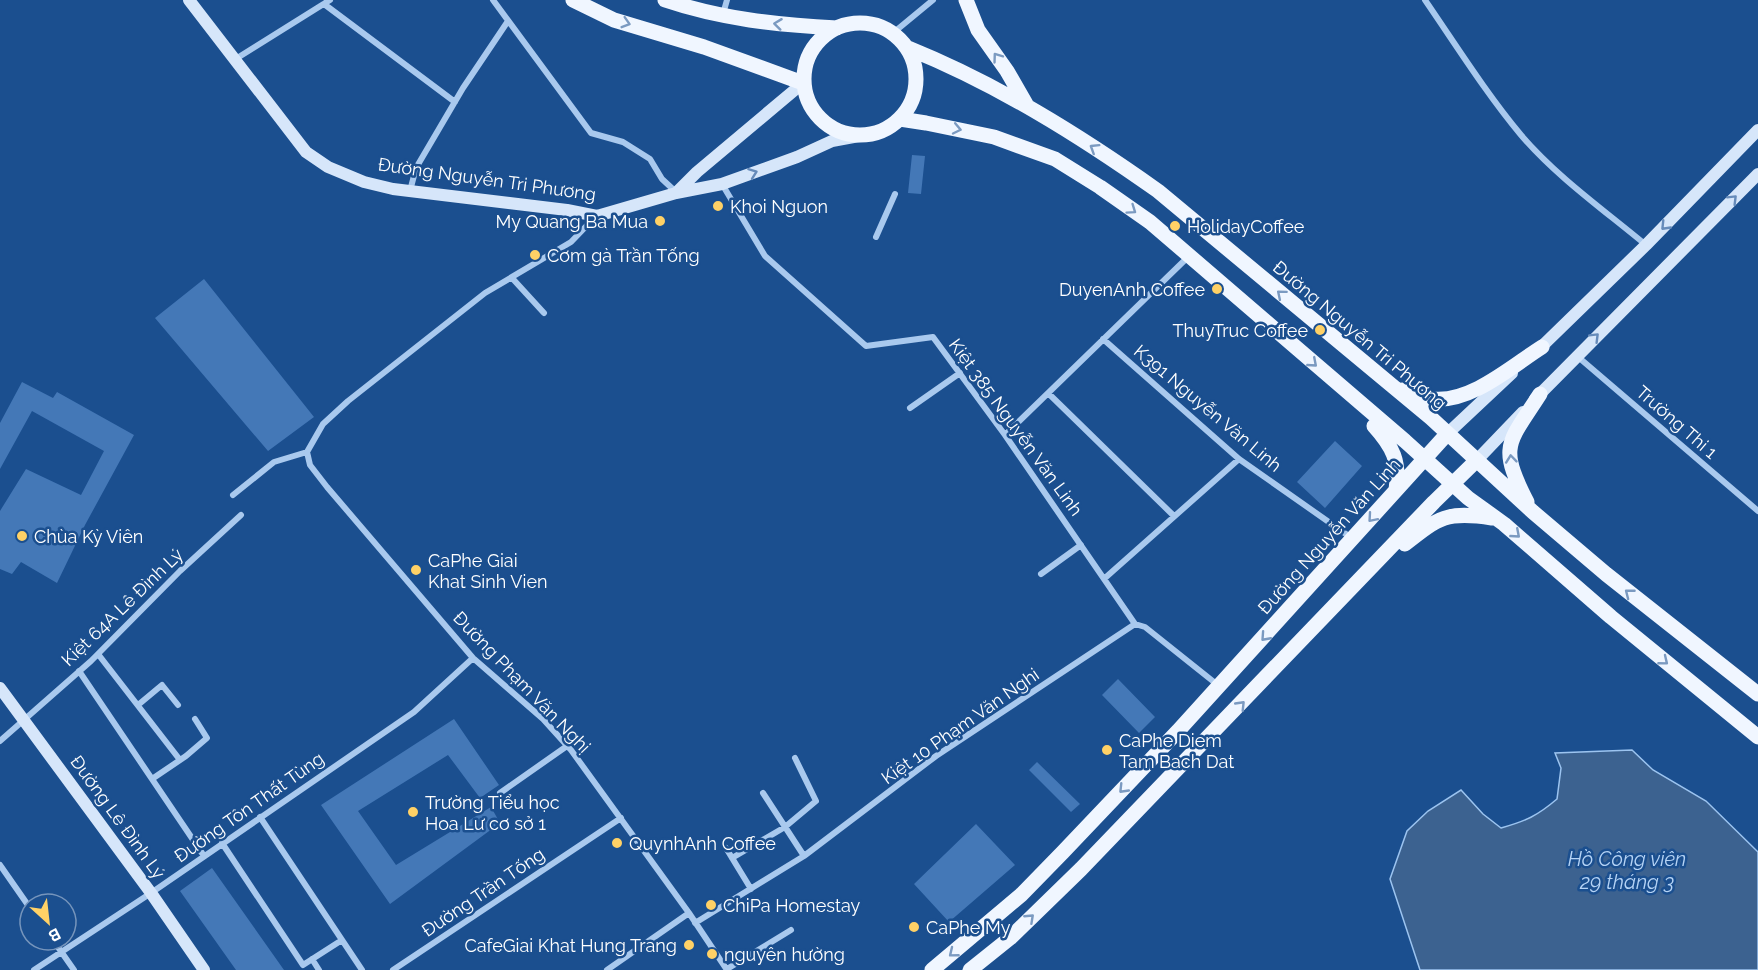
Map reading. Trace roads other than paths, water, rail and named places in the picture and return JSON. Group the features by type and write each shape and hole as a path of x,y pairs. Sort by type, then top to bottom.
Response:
{"main road":[{"path":"573,0 614,20 704,47 803,83"},
{"path":"665,0 722,16 837,28"},
{"path":"966,0 978,30 1007,70 1028,107"},
{"path":"851,23 880,26 893,33 908,48 913,60 916,85 908,109 888,128 874,134 859,136 836,130 817,116 808,102 803,83 805,66 812,50 822,37 837,28 851,23"},
{"name":"Đường Nguyễn Tri Phương","path":"908,48 950,65 1006,93 1158,191 1390,385 1606,574 1758,694"},
{"path":"900,119 994,137 1055,159 1150,222 1453,485 1496,518 1605,612 1758,737"},
{"path":"1390,385 1432,399 1451,399 1474,390 1542,347"},
{"path":"1533,512 1513,474 1509,457 1510,440 1540,394"},
{"path":"1357,401 1365,416 1386,438 1392,449 1398,471 1396,491"},
{"name":"Đường Nguyễn Văn Linh","path":"932,970 1014,902 1063,852 1219,687 1447,434"},
{"path":"970,970 1010,938 1081,869 1476,461"},
{"path":"1368,570 1392,555 1432,522 1452,516 1473,515 1496,518"},
{"path":"1178,731 1198,750"},
{"path":"1063,852 1081,869"}],"street":[{"name":"Đường Nguyễn Tri Phương","path":"189,0 306,152 328,167 364,182 410,191 567,210 597,216 676,193 722,184 797,157 832,141 859,136"},
{"path":"493,0 591,133 623,142 650,159 662,179 676,193"},
{"path":"722,16 727,0"},
{"path":"893,33 933,0"},
{"path":"1425,0 1522,136 1551,166 1646,246"},
{"path":"234,60 327,2 455,102"},
{"path":"410,191 416,168 455,102 508,21"},
{"name":"Đường Nguyễn Tri Phương","path":"676,193 697,172 803,83"},
{"name":"Đường Nguyễn Văn Linh","path":"1447,434 1542,347 1755,138"},
{"path":"1476,461 1576,356 1758,174"},
{"name":"Kiệt 385 Nguyễn Văn Linh","path":"722,184 765,256 866,346 933,338 1005,435 1135,624 1145,627 1219,687"},
{"path":"876,237 895,194"},
{"path":"233,495 274,462 307,452 323,424 348,401 485,293 572,242 597,216"},
{"path":"1005,435 1190,255"},
{"path":"512,278 544,314"},
{"name":"K391 Nguyễn Văn Linh","path":"1103,339 1239,459 1353,539"},
{"name":"Trường Thi 1","path":"1576,356 1758,511"},
{"path":"910,408 960,373"},
{"path":"1048,393 1174,516"},
{"name":"Đường Phạm Văn Nghị","path":"307,452 310,465 327,487 473,658 543,719 567,746 689,913 727,970"},
{"path":"1105,578 1239,459"},
{"name":"Kiệt 64A Lê Đình Lý","path":"0,741 98,654 180,571 241,515"},
{"path":"1041,574 1081,545"},
{"name":"Kiệt 10 Phạm Văn Nghi","path":"695,923 804,856 936,756 1135,624"},
{"path":"98,654 180,760"},
{"name":"Đường Tôn Thất Tùng","path":"78,940 151,893 414,712 473,658"},
{"path":"79,671 204,856"},
{"path":"138,705 162,684 178,705"},
{"name":"Đường Lê Đình Lý","path":"0,688 151,893 204,970"},
{"path":"152,779 207,738 195,719"},
{"path":"500,793 567,746"},
{"path":"732,858 785,827 816,801 795,758"},
{"path":"763,793 804,856"},
{"path":"260,817 362,970"},
{"name":"Đường Trần Tống","path":"393,970 621,818"},
{"path":"222,843 303,965 342,940"},
{"path":"726,848 751,889"},
{"path":"0,865 19,892"},
{"path":"607,970 689,913"},
{"path":"727,970 791,930"},
{"name":"Đường Tôn Thất Tùng","path":"34,970 60,952"},
{"path":"62,952 74,970"},
{"path":"312,959 319,970"}],"water":[{"name":"Hồ Công viên 29 tháng 3","path":"1632,750 1653,770 1706,801 1758,852 1758,970 1420,970 1390,879 1407,831 1428,811 1461,790 1483,814 1501,828 1517,823 1537,814 1557,799 1561,768 1555,753"}],"place":[{"name":"Khoi Nguon","path":"718,206"},
{"name":"My Quang Ba Mua","path":"660,221"},
{"name":"HolidayCoffee","path":"1175,226"},
{"name":"Cơm gà Trần Tống","path":"535,255"},
{"name":"DuyenAnh Coffee","path":"1217,289"},
{"name":"ThuyTruc Coffee","path":"1320,330"},
{"name":"Chùa Kỳ Viên","path":"22,536"},
{"name":"CaPhe Giai Khat Sinh Vien","path":"416,570"},
{"name":"CaPhe Diem Tam Bach Dat","path":"1107,750"},
{"name":"Trường Tiểu học Hoa Lư cơ sở 1","path":"413,812"},
{"name":"QuynhAnh Coffee","path":"617,843"},
{"name":"ChiPa Homestay","path":"711,905"},
{"name":"CaPhe My","path":"914,927"},
{"name":"CafeGiai Khat Hung Trang","path":"689,945"},
{"name":"nguyên hường","path":"712,954"}]}
